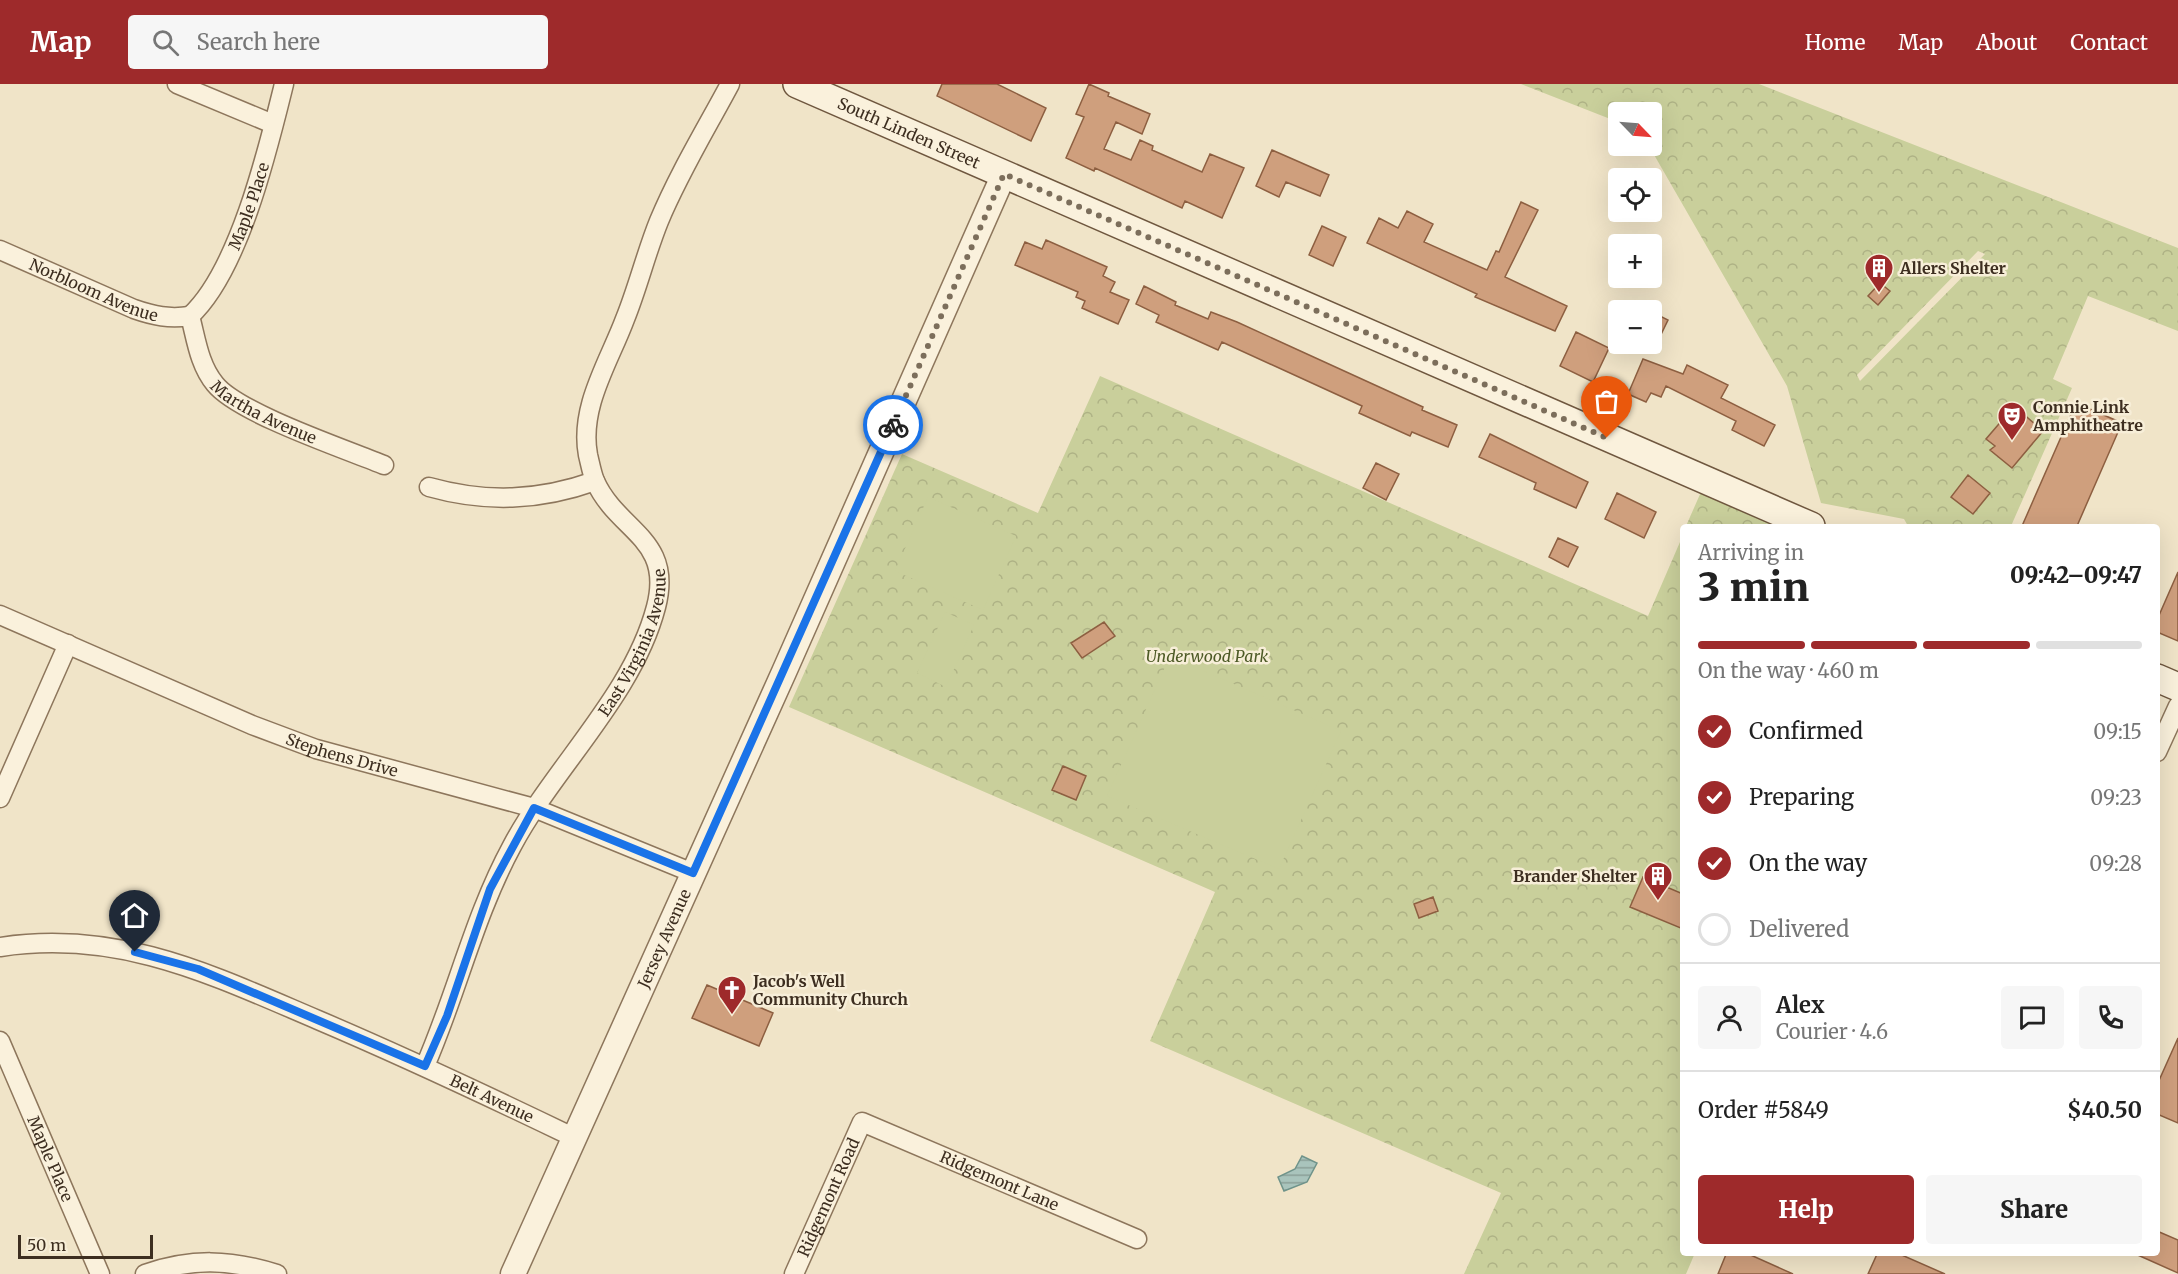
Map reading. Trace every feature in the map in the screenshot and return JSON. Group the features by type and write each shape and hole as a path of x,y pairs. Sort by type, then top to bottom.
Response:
{"main road":[{"name":"South Linden Street","path":"797,84 1806,524"},
{"path":"2160,679 2178,687"}],"street":[{"path":"177,84 273,124"},
{"name":"Maple Place","path":"190,316 206,301 228,257 256,189 284,84"},
{"name":"East Virginia Avenue","path":"425,1066 447,1016 490,889 534,808 620,687 635,659 656,607 659,573 656,557 642,536 614,508 595,481 588,453 586,430 597,387 633,298 660,219 730,84"},
{"name":"Jersey Avenue","path":"513,1274 1004,174"},
{"name":"Norbloom Avenue","path":"0,250 142,312 173,318 190,316"},
{"name":"Martha Avenue","path":"190,316 204,366 215,385 238,403 384,465"},
{"path":"429,486 477,498 502,499 565,492 595,481"},
{"name":"Stephens Drive","path":"0,615 252,725 316,749 534,808 693,873"},
{"path":"0,798 68,644"},
{"path":"2160,745 2178,706"},
{"name":"Belt Avenue","path":"0,947 70,942 157,957 198,969 425,1066 575,1138"},
{"name":"Maple Place","path":"0,1041 100,1274"},
{"name":"Ridgemont Lane","path":"862,1122 1137,1239"},
{"name":"Ridgemont Road","path":"794,1274 862,1122"},
{"path":"145,1274 196,1261 219,1261 246,1264 277,1274"}],"green space":[{"path":"1521,84 1759,84 2178,248 2178,331 2088,296 2053,379 2072,388 2012,524 1907,524 1904,519 1821,503 1787,386 1655,156 1662,156 1662,102 1608,102 1608,118","holes":["1978,251 1985,254 1860,381 1857,375"]},
{"name":"Underwood Park","path":"1100,376 1648,616 1680,542 1680,1256 1694,1256 1686,1274 1464,1274 1501,1193 1150,1041 1215,892 789,707 902,454 1038,513"},
{"path":"1701,492 1774,524 1687,524"},
{"path":"928,497 1016,536 983,610 895,571"},
{"path":"945,612 974,625 946,687 917,673"},
{"path":"1170,656 1341,731 1279,869 1107,796"}],"water":[{"path":"1302,1156 1317,1163 1307,1182 1284,1191 1278,1177 1295,1169"}],"building":[{"path":"942,84 997,84 1046,108 1031,141 937,96"},
{"path":"1089,84 1109,93 1108,96 1150,114 1142,134 1116,122 1104,149 1131,160 1140,140 1153,146 1152,150 1202,172 1210,154 1244,168 1222,218 1185,201 1182,208 1095,168 1094,171 1066,158 1084,117 1076,114"},
{"path":"1272,150 1329,175 1320,196 1286,182 1279,197 1256,186"},
{"path":"1521,202 1538,210 1505,277 1567,306 1555,331 1475,297 1477,294 1367,243 1379,218 1398,228 1407,211 1433,224 1424,242 1487,270 1496,251 1499,252"},
{"path":"1322,226 1346,237 1333,266 1309,255"},
{"path":"1046,240 1107,267 1103,276 1115,282 1110,292 1129,300 1118,324 1082,308 1085,301 1076,297 1078,292 1015,265 1025,242 1042,249"},
{"name":"Allers Shelter","path":"1880,283 1890,291 1878,305 1868,296"},
{"path":"1144,286 1176,302 1175,305 1208,319 1211,312 1237,322 1423,407 1422,410 1457,425 1448,447 1412,432 1410,436 1359,413 1362,406 1222,342 1218,350 1156,322 1159,315 1136,304"},
{"path":"1662,317 1668,320 1662,332"},
{"path":"1576,332 1608,348 1593,382 1560,366"},
{"path":"1643,359 1683,374 1687,365 1728,385 1721,398 1775,425 1764,446 1732,430 1736,421 1666,386 1661,397 1651,393 1646,402 1628,394"},
{"path":"2076,403 2122,423 2078,524 2023,524"},
{"name":"Connie Link Amphitheatre","path":"2010,411 2018,419 2021,412 2043,431 2012,468 1990,450 1995,446 1986,439"},
{"path":"1490,434 1588,482 1576,508 1534,489 1536,483 1479,457"},
{"path":"1376,463 1399,474 1386,500 1363,488"},
{"path":"1968,475 1990,493 1973,514 1951,497"},
{"path":"1617,493 1656,512 1644,538 1605,519"},
{"path":"1558,538 1578,547 1568,567 1549,557"},
{"path":"2178,572 2178,641 2160,633 2160,613"},
{"path":"1104,622 1115,636 1082,658 1071,643"},
{"path":"1063,766 1086,776 1076,800 1052,790"},
{"name":"Brander Shelter","path":"1643,877 1680,893 1680,928 1630,907"},
{"path":"1433,897 1438,911 1419,918 1414,904"},
{"name":"Jacob's Well Community Church","path":"707,985 773,1013 759,1046 692,1018"},
{"path":"2178,1038 2178,1123 2160,1115 2160,1078"},
{"path":"2160,1232 2178,1240 2178,1273 2140,1256 2160,1256"},
{"path":"1725,1256 1753,1256 1793,1274 1718,1274"},
{"path":"1876,1256 1904,1256 1945,1274 1868,1274"}],"way so far":[{"path":"893,425 1004,174 1607,438"}],"place":[{"name":"Allers Shelter","path":"1879,294"},
{"name":"Connie Link Amphitheatre","path":"2012,442"},
{"name":"Brander Shelter","path":"1658,902"},
{"name":"Jacob's Well Community Church","path":"732,1016"}],"route":[{"path":"135,952 198,969 425,1066 447,1016 467,949 490,889 534,808 693,873 893,425"}]}
